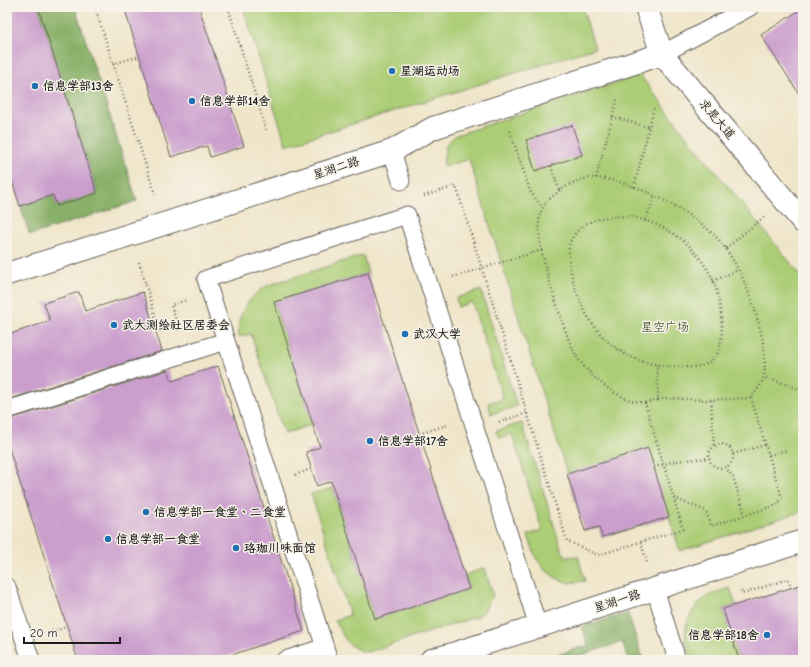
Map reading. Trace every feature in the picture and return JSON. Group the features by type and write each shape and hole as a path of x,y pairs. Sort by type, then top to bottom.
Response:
{"street":[{"name":"求是大道","path":"646,7 662,54 803,222"},
{"name":"星湖二路","path":"7,274 392,151 433,128 662,54"},
{"name":"星湖一路","path":"431,660 457,656 538,626 803,541"}],"lane":[{"path":"662,54 750,7"},
{"path":"392,151 401,181"},
{"path":"285,660 327,654 206,279 407,215 538,626"},
{"path":"7,410 226,341"},
{"path":"7,587 31,660"},
{"path":"655,589 678,660"}],"path":[{"path":"95,7 148,174"},
{"path":"228,7 266,130"},
{"path":"113,64 140,56"},
{"path":"596,178 620,90"},
{"path":"502,106 530,191 542,208"},
{"path":"634,187 654,108"},
{"path":"612,117 650,127"},
{"path":"551,166 559,190"},
{"path":"596,178 634,187 655,196 697,221 713,234 726,248 738,270 758,320 763,341 765,369 764,377 760,386 751,398 711,400 667,398 645,403 625,398 601,383 589,372 577,356 562,320 539,237 539,224 542,208 550,198 559,190 576,182 584,179 596,178"},
{"path":"407,215 404,202 456,186 567,541 598,555 683,529 645,403"},
{"path":"645,221 655,196"},
{"path":"726,248 785,201"},
{"path":"629,216 664,228 682,240 692,249 706,268 713,281 722,323 720,348 716,357 699,367 649,363 620,352 591,322 583,309 577,294 569,258 570,242 576,232 584,225 595,220 629,216"},
{"path":"430,284 542,250"},
{"path":"713,281 738,270"},
{"path":"144,278 168,359"},
{"path":"186,353 171,306 211,293"},
{"path":"657,364 658,400"},
{"path":"764,377 803,390"},
{"path":"673,498 706,511 711,526 777,505 782,498 751,398"},
{"path":"711,400 714,446 710,452 709,458 710,462 715,467 725,467 731,462 733,454 729,447 725,445 722,444 714,446"},
{"path":"733,454 765,444"},
{"path":"769,455 786,450"},
{"path":"654,467 676,461 709,458"},
{"path":"725,467 733,477 745,515"},
{"path":"742,594 788,579 791,588"}],"green space":[{"path":"38,7 75,7 137,201 30,235 20,206 53,195 57,206 97,192"},
{"name":"星湖运动场","path":"243,7 582,7 595,48 286,145"},
{"name":"星空广场","path":"640,75 684,133 803,278 803,511 680,551 669,517 602,537 599,527 585,531 469,159 443,167 446,144 456,135"},
{"path":"363,255 368,273 274,302 313,424 284,434 251,334 239,337 239,321 245,306 256,294 269,285"},
{"path":"481,290 517,406 491,414 488,403 503,399 472,302 458,307 456,298"},
{"path":"522,423 562,551 567,557 578,556 585,581 568,583 556,578 544,569 536,558 528,535 542,530 512,434 499,438 496,431"},
{"path":"333,488 375,619 469,589 465,575 485,568 493,595 485,610 479,616 367,652 351,645 344,637 335,620 350,615 311,494"},
{"path":"730,588 736,605 723,609 739,660 692,660 685,635 687,622 690,616 697,606 707,597"},
{"path":"628,613 643,660 628,660 622,642 566,660 542,660 588,645 582,627"}],"building":[{"name":"信息学部13舍","path":"7,7 38,7 97,193 57,206 53,195 20,206 7,165"},
{"name":"信息学部14舍","path":"124,7 199,7 244,146 210,157 207,146 171,157"},
{"path":"803,8 803,100 761,35"},
{"path":"572,125 582,155 535,171 526,140"},
{"name":"信息学部17舍","path":"368,273 469,589 375,619 331,481 317,486 306,452 320,447 274,302"},
{"path":"79,292 85,311 143,292 162,351 7,400 7,335 50,321 44,303"},
{"name":"信息学部一食堂、二食堂","path":"218,366 304,631 216,660 78,660 7,443 7,420 168,370 172,381"},
{"path":"648,448 669,517 602,537 599,527 585,531 567,474"},
{"name":"信息学部18舍","path":"803,584 803,660 739,660 723,609"}],"place":[{"name":"星湖运动场","path":"392,71"},
{"name":"信息学部13舍","path":"35,86"},
{"name":"信息学部14舍","path":"192,101"},
{"name":"武大测绘社区居委会","path":"114,325"},
{"name":"武汉大学","path":"405,334"},
{"name":"信息学部17舍","path":"370,441"},
{"name":"信息学部一食堂、二食堂","path":"146,512"},
{"name":"信息学部一食堂","path":"108,539"},
{"name":"珞珈川味面馆","path":"236,548"},
{"name":"信息学部18舍","path":"767,635"}]}
